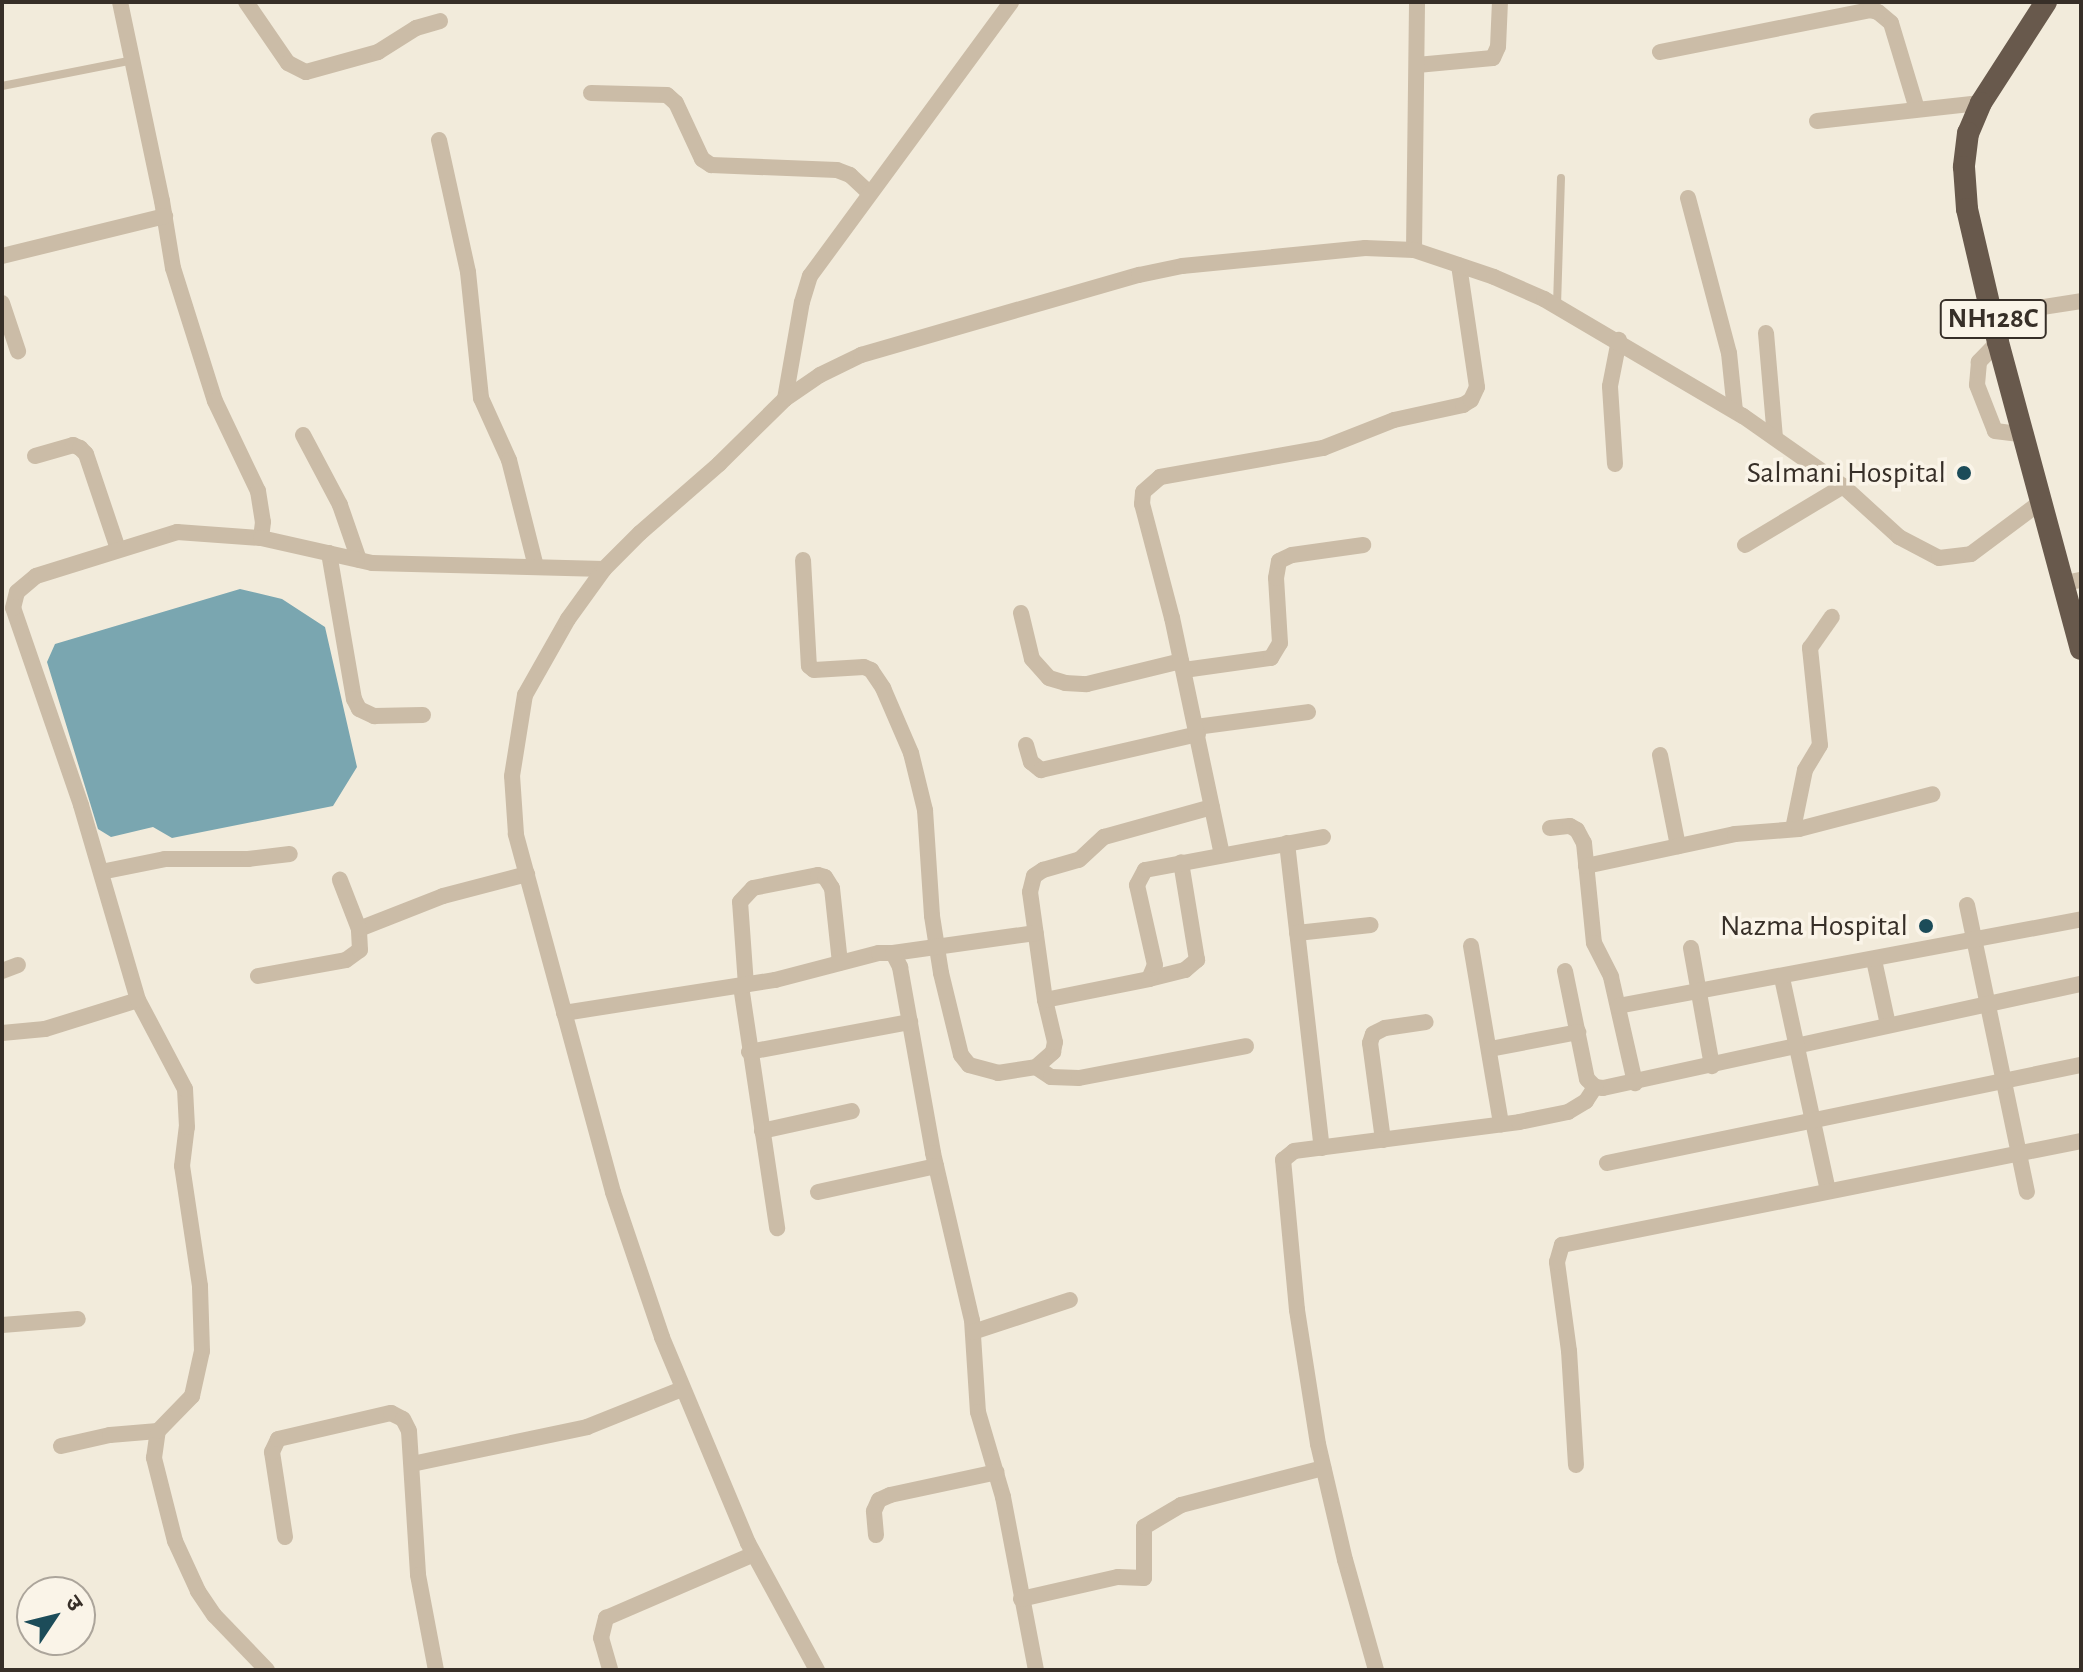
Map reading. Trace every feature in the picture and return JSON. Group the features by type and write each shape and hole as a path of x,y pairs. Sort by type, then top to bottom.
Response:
{"highway":[{"name":"NH128C","path":"2046,2 1981,103 1968,133 1964,167 1967,209 1998,342 2042,501 2073,582 2081,649"}],"street":[{"path":"120,2 173,268 215,401 258,491 263,522 261,538"},
{"path":"246,2 288,63 306,72 378,52 416,28 440,21"},
{"path":"785,399 802,302 810,276 1011,2"},
{"path":"1414,250 1417,2"},
{"path":"1417,65 1493,58 1498,47 1500,2"},
{"path":"1660,52 1870,10 1878,12 1891,23 1917,109"},
{"path":"591,93 667,95 676,103 702,159 711,165 837,170 850,175 869,193"},
{"path":"1817,121 1981,103"},
{"path":"439,140 468,272 481,398 509,460 536,567"},
{"path":"1688,198 1729,353 1735,411"},
{"path":"2,256 165,216"},
{"path":"817,1670 754,1554 682,1389 613,1192 516,834 512,776 525,695 568,619 604,569 785,399 820,375 861,355 1139,275 1182,266 1365,248 1414,250 1459,265 1557,306 1735,411 1843,486 1899,537 1939,558 1971,554 2042,501"},
{"path":"1222,855 1197,730 1142,504 1149,484 1160,477 1323,448 1394,420 1463,405 1471,400 1477,387 1459,265"},
{"path":"1992,315 2081,301"},
{"path":"2,303 18,351"},
{"path":"1766,333 1775,438"},
{"path":"1615,464 1610,386 1619,340"},
{"path":"1998,342 1979,362 1977,385 1995,431 2026,435"},
{"path":"303,435 340,505 359,560"},
{"path":"35,456 73,445 86,454 118,549"},
{"path":"1745,545 1843,486"},
{"path":"267,1670 214,1615 184,1562 154,1458 158,1431 192,1396 202,1333 200,1286 182,1166 188,1109 185,1089 138,1000 101,872 13,608 17,592 36,576 177,532 261,538 359,560 604,569"},
{"path":"1021,613 1032,659 1039,669 1057,681 1087,684 1182,666 1271,658 1280,643 1276,578 1279,561 1292,555 1363,545"},
{"path":"329,553 354,699 359,709 374,716 423,715"},
{"path":"803,560 809,666 814,670 864,667 871,670 883,688 911,753 925,810 937,946 955,1035 961,1055 969,1065 998,1073 1036,1067 1053,1052 1055,1042 1045,1000 1031,882 1043,870 1079,860 1104,837 1212,807"},
{"path":"1793,829 1805,770 1820,745 1810,648 1832,617"},
{"path":"1026,745 1031,762 1041,770 1197,730 1308,712"},
{"path":"1660,755 1678,846"},
{"path":"1586,866 1735,834 1793,829 1933,794"},
{"path":"1550,828 1570,826 1577,830 1584,843 1594,943 1611,977 1635,1083"},
{"path":"1149,979 1155,965 1137,885 1140,876 1152,867 1323,837"},
{"path":"1287,843 1322,1148"},
{"path":"101,872 165,859 248,859 290,854"},
{"path":"1045,1000 1185,970 1197,960 1181,862"},
{"path":"359,929 443,896 527,874"},
{"path":"777,1228 749,1052 740,902 753,888 818,875 825,877 832,888 840,963"},
{"path":"258,976 346,960 360,950 359,929 340,880"},
{"path":"1967,905 2027,1192"},
{"path":"1618,1006 1699,994 2081,919"},
{"path":"1297,933 1371,925"},
{"path":"564,1013 744,986 879,953 1036,933"},
{"path":"1471,946 1501,1124"},
{"path":"1691,948 1712,1066"},
{"path":"893,953 900,967 936,1166 973,1332 978,1412 997,1472 1036,1670"},
{"path":"1874,960 1888,1025"},
{"path":"1565,971 1587,1079 1595,1087"},
{"path":"1782,978 1828,1190"},
{"path":"1595,1087 1635,1083 2081,984"},
{"path":"2,1033 45,1029 138,1000"},
{"path":"749,1052 910,1022"},
{"path":"1383,1140 1370,1043 1373,1034 1385,1028 1426,1022"},
{"path":"1490,1049 1578,1032"},
{"path":"1036,1067 1051,1077 1079,1078 1246,1046"},
{"path":"1607,1163 2081,1065"},
{"path":"1376,1670 1323,1468 1297,1310 1283,1169 1288,1153 1568,1112 1586,1101 1595,1087"},
{"path":"762,1131 852,1111"},
{"path":"1576,1465 1570,1364 1557,1262 1562,1245 2081,1141"},
{"path":"818,1192 936,1166"},
{"path":"973,1332 1070,1300"},
{"path":"2,1325 78,1319"},
{"path":"412,1464 587,1427 682,1389"},
{"path":"285,1537 272,1452 278,1439 391,1413 403,1419 409,1431 418,1575 436,1670"},
{"path":"61,1446 110,1435 158,1431"},
{"path":"1021,1599 1118,1577 1144,1578 1144,1527 1181,1505 1323,1468"},
{"path":"876,1535 874,1511 879,1500 997,1472"},
{"path":"610,1669 601,1638 606,1618 754,1554"}],"lane":[{"path":"2,86 133,60"},
{"path":"1557,306 1561,178"}],"water":[{"path":"240,589 282,599 325,627 357,767 333,806 172,838 153,827 111,837 98,829 47,662 55,644"}],"place":[{"name":"Salmani Hospital","path":"1964,473"},
{"name":"Nazma Hospital","path":"1926,926"}]}
